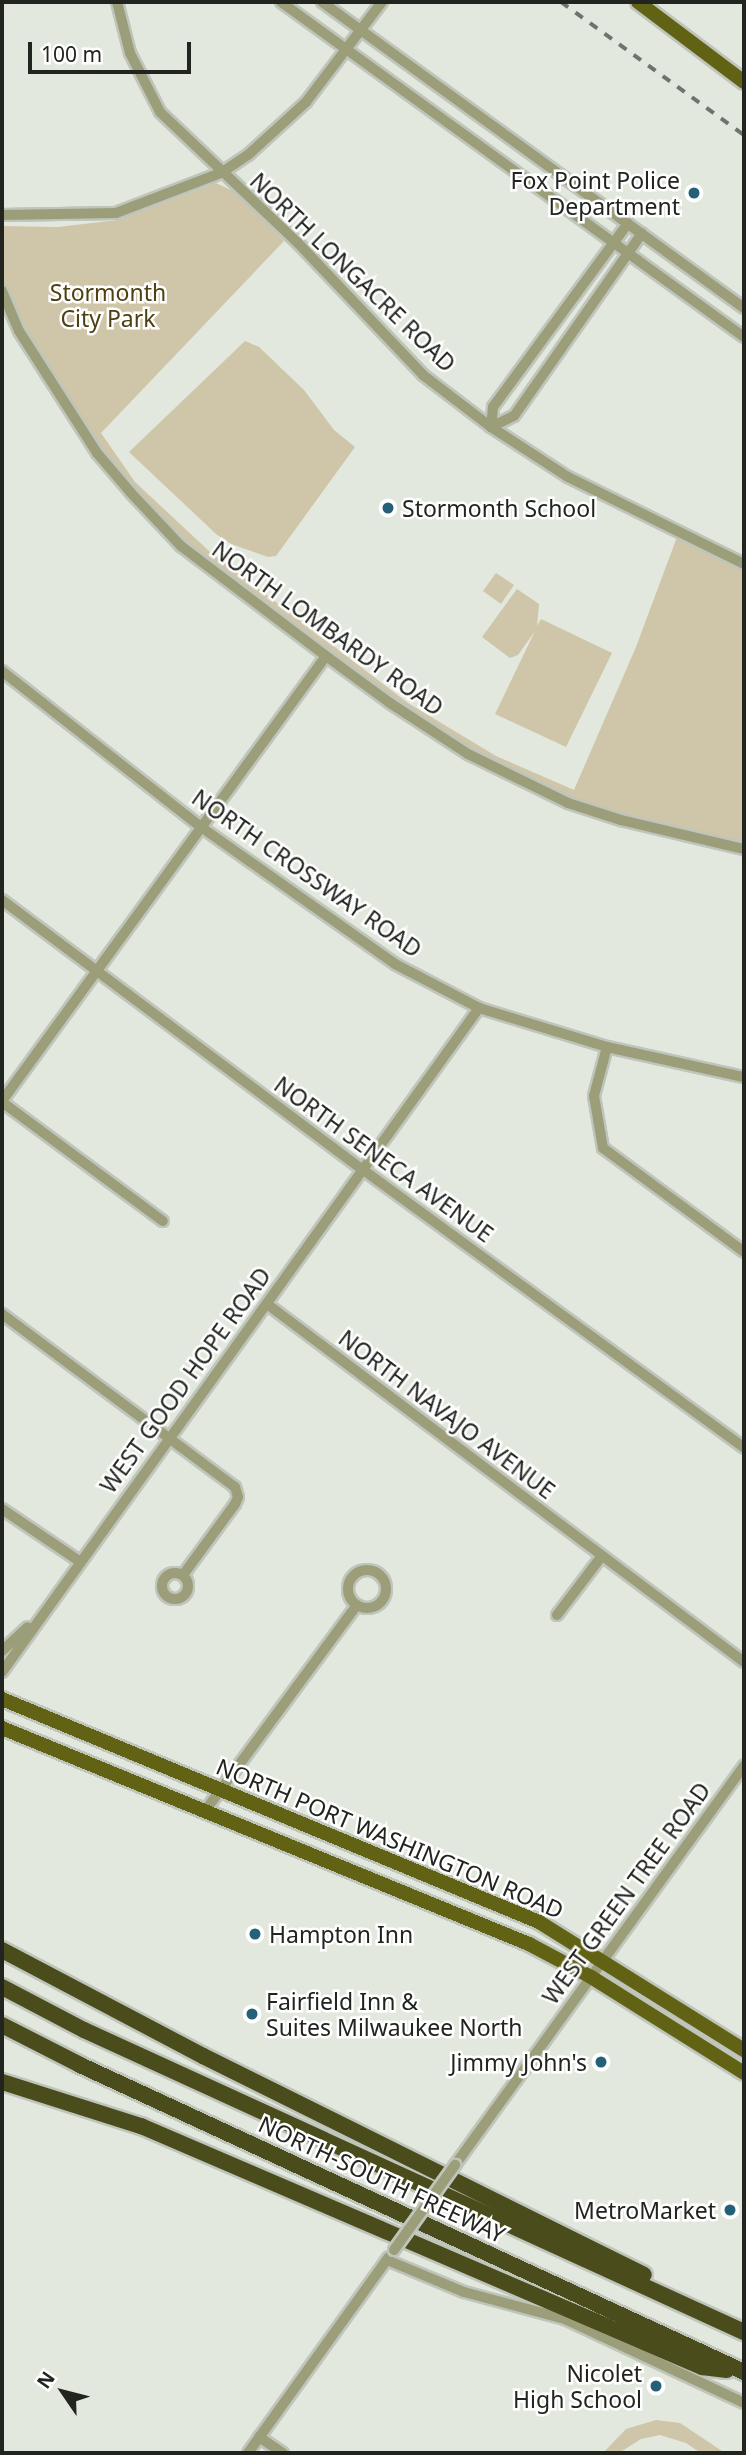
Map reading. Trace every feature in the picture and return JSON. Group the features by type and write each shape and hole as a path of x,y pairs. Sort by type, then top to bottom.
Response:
{"highway":[{"path":"2,1950 203,2056 663,2284 711,2317"},
{"name":"NORTH-SOUTH FREEWAY","path":"2,1987 84,2030 744,2332"},
{"name":"NORTH-SOUTH FREEWAY","path":"2,2025 80,2065 744,2372"},
{"path":"2,2082 141,2126 702,2367 744,2372"}],"main road":[{"path":"648,5 744,82"},
{"name":"NORTH PORT WASHINGTON ROAD","path":"2,1699 539,1923 744,2050"},
{"name":"NORTH PORT WASHINGTON ROAD","path":"2,1728 529,1944 591,1977 744,2073"},
{"path":"288,1846 301,1823"},
{"path":"529,1944 539,1923"}],"street":[{"name":"NORTH LONGACRE ROAD","path":"117,2 130,53 160,112 221,173 297,242 424,375 491,427 568,477 744,564"},
{"path":"281,2 744,337"},
{"path":"322,2 744,308"},
{"path":"2,215 116,213 221,173 248,155 306,102 382,2"},
{"path":"470,137 483,118"},
{"path":"547,193 560,173"},
{"path":"491,427 493,407 628,223"},
{"path":"491,427 514,416 642,233"},
{"path":"670,282 683,263"},
{"name":"NORTH LOMBARDY ROAD","path":"2,290 19,331 83,431 131,493 181,546 326,656 390,704 468,754 568,803 621,820 744,849"},
{"path":"705,308 721,291"},
{"path":"163,1221 2,1101 326,656"},
{"name":"NORTH CROSSWAY ROAD","path":"2,671 201,827 395,964 479,1008 607,1047 744,1077"},
{"name":"NORTH SENECA AVENUE","path":"2,900 362,1169 744,1448"},
{"name":"WEST GOOD HOPE ROAD","path":"2,1672 479,1008"},
{"path":"607,1047 594,1096 603,1148 744,1252"},
{"name":"NORTH NAVAJO AVENUE","path":"267,1304 744,1662"},
{"path":"2,1314 170,1436 238,1491 235,1504 183,1575"},
{"path":"2,1509 79,1562"},
{"path":"557,1615 601,1557"},
{"path":"205,1811 357,1605"},
{"name":"WEST GOOD HOPE ROAD","path":"2,1651 41,1616"},
{"name":"WEST GREEN TREE ROAD","path":"247,2453 744,1766"},
{"path":"390,2255 453,2289 543,2312 585,2327 744,2403"},
{"path":"260,2437 283,2453"}],"green space":[{"name":"Stormonth City Park","path":"216,183 239,194 284,241 101,433 135,482 209,551 408,703 496,756 574,790 636,647 677,537 744,571 744,843 607,812 560,793 471,750 424,720 229,578 159,516 103,451 47,368 2,281 2,226 58,227 118,220"},
{"path":"245,341 259,347 304,390 334,430 355,447 276,556 268,557 231,544 216,534 129,452"},
{"path":"496,573 514,585 501,604 483,591"},
{"path":"517,589 539,604 537,626 541,619 612,653 566,747 495,714 535,631 518,655 510,658 482,637"},
{"path":"656,2420 680,2423 725,2453 701,2453 686,2443 660,2435 641,2439 619,2453 603,2453 626,2429"}],"railway":[{"path":"561,2 744,135"}],"place":[{"name":"Fox Point Police Department","path":"694,193"},
{"name":"Stormonth School","path":"388,508"},
{"name":"Hampton Inn","path":"255,1934"},
{"name":"Fairfield Inn & Suites Milwaukee North","path":"252,2014"},
{"name":"Jimmy John's","path":"601,2062"},
{"name":"MetroMarket","path":"730,2210"},
{"name":"Nicolet High School","path":"656,2386"}]}
